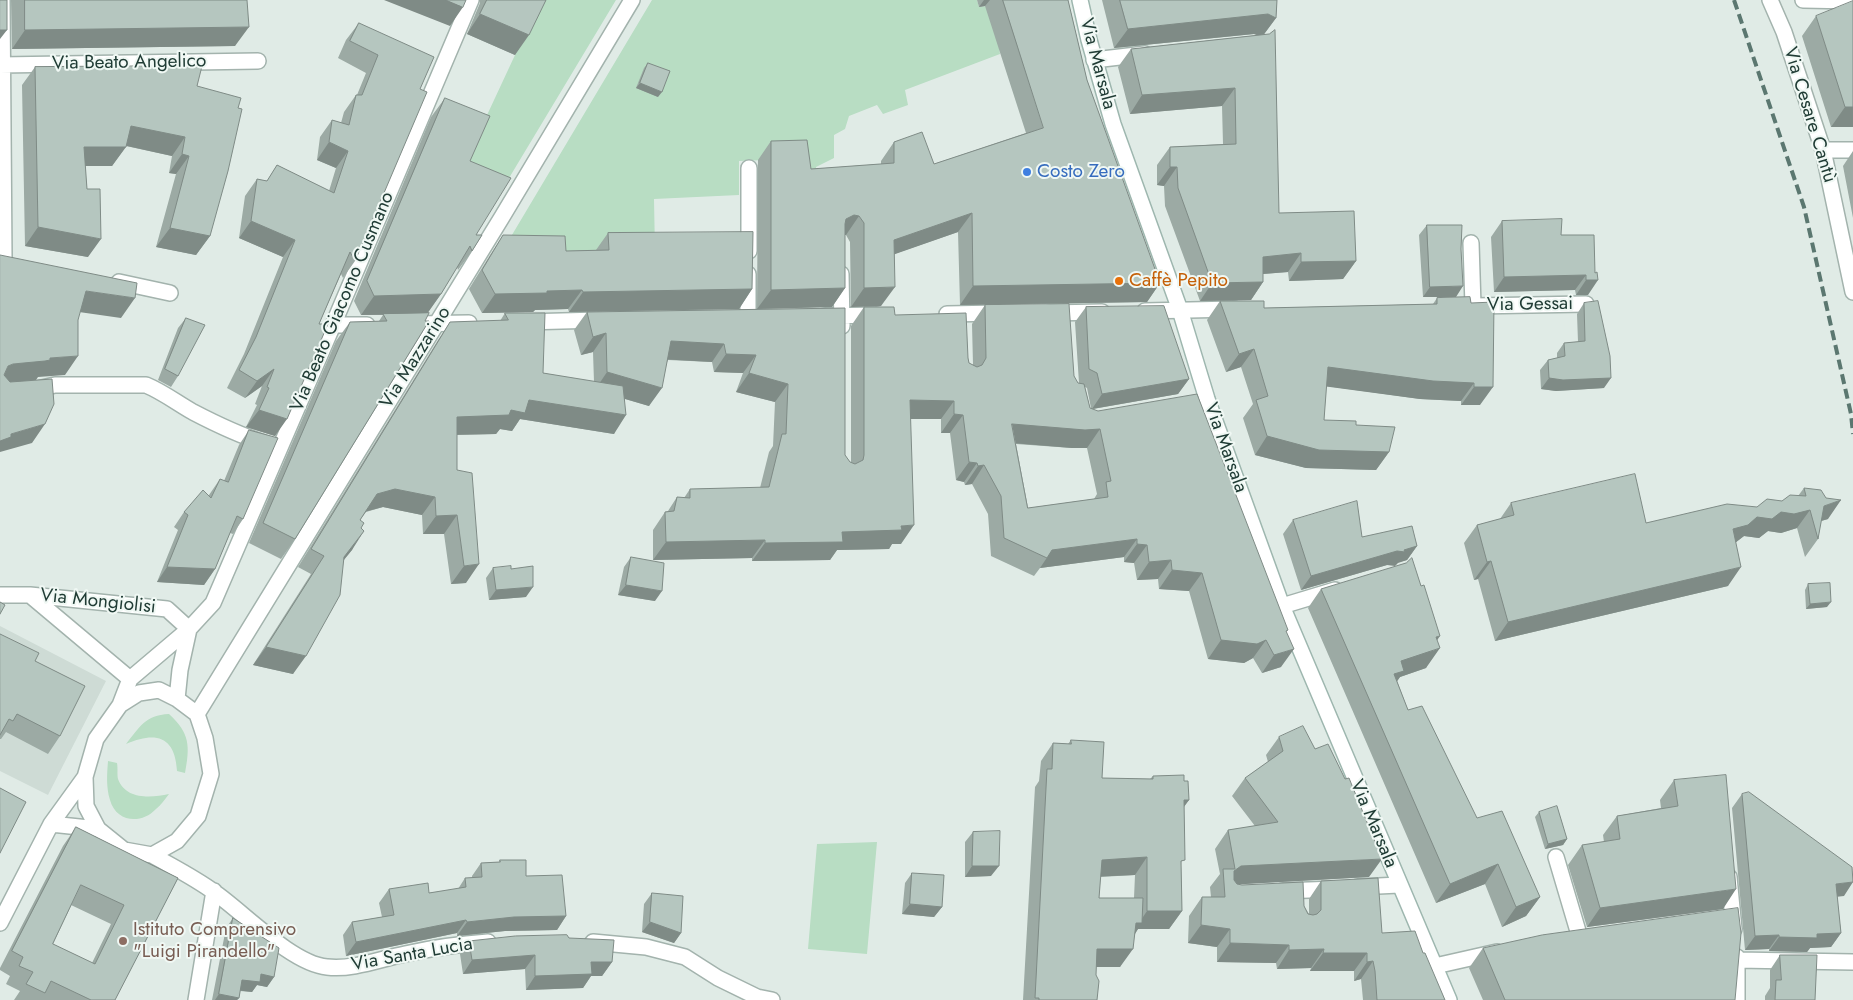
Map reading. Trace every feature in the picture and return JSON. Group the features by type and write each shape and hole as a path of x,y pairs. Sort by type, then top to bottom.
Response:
{"street":[{"path":"2,0 1,65 6,258"},
{"name":"Via Beato Giacomo Cusmano","path":"189,628 213,603 334,325 471,0"},
{"name":"Via Mazzarino","path":"197,714 437,323 632,0"},
{"name":"Via Marsala","path":"1080,0 1094,60 1113,124 1180,310 1207,399 1282,606 1449,1000"},
{"name":"Via Cesare Cantù","path":"1770,0 1784,32 1824,150 1853,292"},
{"path":"1803,0 1853,1"},
{"path":"1094,60 1161,53"},
{"name":"Via Beato Angelico","path":"1,65 258,61"},
{"path":"1824,150 1853,150"},
{"path":"749,168 743,318 767,318"},
{"name":"Via Gessai","path":"1471,243 1473,306"},
{"path":"842,262 842,345"},
{"path":"102,278 170,293"},
{"name":"Via Gessai","path":"1454,306 1586,304"},
{"path":"1132,311 1248,309"},
{"path":"1037,313 1113,311"},
{"path":"1065,312 1066,330"},
{"path":"934,314 1018,313"},
{"path":"962,314 963,332"},
{"path":"813,316 888,315"},
{"path":"515,322 612,320"},
{"path":"334,325 486,322"},
{"path":"0,393 33,390 55,385 146,385 159,390 192,411 236,434 281,448"},
{"path":"1188,402 1207,399"},
{"path":"1282,606 1345,587"},
{"name":"Via Mongiolisi","path":"0,595 30,596 167,609 189,628"},
{"name":"Via Mongiolisi","path":"30,596 130,679"},
{"path":"178,700 180,670 189,628"},
{"path":"120,705 139,693 159,690 178,700 197,714 206,738 211,774 198,816 177,841 152,855 124,850 98,829 86,806 86,777 96,739 120,705 130,679 189,628"},
{"path":"0,923 51,824 86,777"},
{"path":"51,824 98,829"},
{"name":"Via Santa Lucia","path":"152,855 214,891 271,937 304,960 325,967 343,967 459,944 505,940"},
{"path":"1556,857 1580,938"},
{"path":"1728,860 1737,960 1737,1000"},
{"name":"Via Marsala","path":"1269,892 1399,885"},
{"path":"196,1000 214,891"},
{"path":"1298,891 1299,907"},
{"path":"1714,920 1733,917"},
{"path":"1562,940 1599,935"},
{"path":"576,940 646,947 685,957 718,978 757,997 772,1000"},
{"path":"1435,966 1508,949"},
{"path":"1737,960 1853,962"}],"shaded area":[{"path":"0,626 106,681 48,795 0,771"}],"green space":[{"path":"543,0 616,0 497,198 454,186 515,55"},
{"path":"652,0 977,0 979,7 993,5 1000,54 905,90 908,105 883,114 877,105 849,116 845,129 834,135 834,158 816,167 816,186 794,159 739,161 739,195 654,199 655,252 500,255"},
{"path":"169,714 181,727 187,740 188,755 185,773 177,771 172,750 162,739 146,738 126,744 139,727 149,719"},
{"path":"108,761 117,763 118,779 127,791 147,797 169,794 150,814 136,819 123,817 113,807 110,800 107,785"},
{"path":"877,842 867,954 808,949 817,844"}],"building":[{"path":"0,0 7,0 7,30 0,30"},
{"path":"25,0 247,0 249,27 25,30"},
{"path":"446,0 466,0 463,7"},
{"path":"487,0 546,0 529,35 480,14"},
{"path":"1003,0 1068,0 1087,80 1160,283 973,286 972,213 894,240 895,287 864,288 864,223 859,216 854,215 846,219 845,224 845,288 771,290 771,141 807,140 811,169 894,163 894,142 922,132 934,164 1043,128"},
{"path":"1120,0 1277,0 1276,18 1268,14 1128,29"},
{"path":"1853,1 1853,107 1845,107 1816,16"},
{"path":"359,23 434,57 420,89 427,92 355,261 350,252 319,324 328,324 287,419 259,410 269,388 267,387 274,369 257,381 239,370 256,337 295,240 251,221 257,179 267,181 277,165 334,193 348,151 329,142 332,120 349,125 356,95 362,95 378,55 350,41"},
{"path":"1275,30 1279,213 1354,211 1356,261 1301,262 1301,253 1263,257 1263,282 1212,283 1178,188 1177,167 1170,167 1170,147 1236,144 1235,88 1142,95 1131,49 1269,34"},
{"path":"648,63 670,71 662,92 640,83"},
{"path":"202,66 197,86 241,98 238,108 242,109 228,171 210,236 170,228 189,156 182,154 185,137 131,126 126,147 84,147 87,189 100,189 101,239 38,227 35,67"},
{"path":"445,98 490,116 470,161 511,178 476,235 482,235 472,251 470,246 441,294 374,296 367,281"},
{"path":"1562,219 1561,235 1594,235 1595,273 1597,272 1598,280 1586,280 1586,275 1504,277 1502,221"},
{"path":"1427,225 1462,225 1463,286 1430,287"},
{"path":"753,232 752,289 583,292 582,290 495,294 482,270 503,235 565,236 566,251 609,250 608,233"},
{"path":"0,255 137,283 135,298 86,291 78,320 78,356 50,358 50,360 45,361 8,366 4,375 10,382 52,379 54,404 45,424 11,434 11,437 0,441"},
{"path":"1470,297 1471,303 1494,302 1493,387 1474,387 1474,383 1433,381 1328,367 1324,420 1356,421 1356,425 1395,427 1389,452 1319,450 1267,436 1256,400 1268,396 1254,349 1239,354 1220,301 1264,301 1264,308 1437,304 1437,298"},
{"path":"1598,301 1610,356 1611,378 1563,380 1549,378 1548,360 1565,356 1564,343 1585,341 1584,303"},
{"path":"1069,304 1074,376 1078,383 1084,384 1090,408 1098,411 1197,394 1294,649 1274,655 1266,640 1257,644 1221,640 1202,573 1172,570 1171,560 1149,562 1147,545 1137,544 1137,539 1052,550 1047,558 1004,538 1001,496 984,465 978,466 977,463 969,462 963,415 954,414 954,401 910,400 914,525 901,526 902,530 842,532 843,542 765,543 765,540 666,542 665,512 674,511 677,497 690,498 690,489 769,487 782,434 786,434 788,384 749,373 756,355 726,354 724,344 671,341 662,388 607,372 606,333 593,337 587,312 845,308 845,455 850,462 855,464 863,460 864,455 864,307 894,307 895,315 966,313 969,363 977,367 982,365 986,358 985,305","holes":["1012,424 1085,430 1100,429 1111,481 1106,482 1108,497 1028,508"]},
{"path":"1164,306 1189,379 1102,394 1097,373 1089,369 1086,307"},
{"path":"429,313 425,321 429,321 295,539 263,523 350,322 387,321 383,314"},
{"path":"505,313 545,313 543,373 623,386 626,415 529,400 525,413 511,410 509,415 457,417 457,470 472,473 479,564 464,566 457,515 436,516 435,497 395,489 377,494 360,520 364,523 361,528 364,531 344,557 340,595 306,656 266,647 324,556 311,549 450,322 508,320"},
{"path":"186,318 205,325 178,376 165,369"},
{"path":"249,430 278,438 243,519 237,516 215,569 167,567 188,515 184,512 203,490 211,498 220,479 228,482"},
{"path":"1635,474 1646,523 1727,504 1757,507 1767,499 1782,501 1790,495 1806,496 1804,488 1821,490 1826,498 1841,500 1824,506 1818,539 1810,510 1794,514 1781,512 1772,519 1757,517 1748,525 1733,529 1741,567 1508,622 1491,561 1487,562 1477,525 1514,515 1511,503"},
{"path":"1357,501 1362,537 1412,526 1417,546 1404,550 1405,552 1397,551 1311,576 1293,520"},
{"path":"631,557 664,563 662,591 626,585"},
{"path":"1412,558 1421,586 1424,585 1440,636 1436,637 1440,648 1401,661 1404,671 1394,674 1408,710 1422,706 1477,818 1502,811 1540,897 1516,907 1498,864 1450,884 1321,589 1406,563"},
{"path":"511,566 511,569 533,566 533,587 496,590 493,568"},
{"path":"1830,583 1831,602 1810,604 1808,584"},
{"path":"0,602 5,605 0,614"},
{"path":"0,634 39,653 35,661 85,686 60,736 17,714 13,721 9,719 0,735"},
{"path":"1303,726 1315,749 1328,744 1345,779 1349,778 1382,859 1241,866 1234,871 1234,880 1237,884 1242,885 1303,882 1304,906 1308,914 1313,915 1321,910 1321,881 1378,878 1382,933 1415,931 1445,1000 1377,1000 1373,961 1367,962 1367,953 1323,953 1324,949 1289,950 1289,945 1230,943 1230,929 1201,925 1202,897 1225,897 1223,869 1235,869 1228,830 1278,822 1245,778 1283,751 1279,737"},
{"path":"1071,740 1104,742 1102,778 1153,779 1153,776 1184,775 1184,781 1188,781 1189,800 1184,800 1185,860 1181,861 1182,911 1147,911 1147,857 1102,860 1099,898 1143,898 1142,923 1136,923 1133,949 1097,949 1096,975 1099,981 1097,1000 1039,1000 1039,998 1035,998 1047,769 1052,769 1053,743 1071,744"},
{"path":"1726,775 1736,889 1600,908 1582,845 1620,839 1617,816 1678,806 1674,780"},
{"path":"0,788 26,802 0,853"},
{"path":"1749,792 1852,867 1853,882 1836,884 1841,933 1817,934 1817,938 1779,937 1779,935 1755,936 1742,794"},
{"path":"1557,806 1567,839 1548,844 1539,812"},
{"name":"Istituto Comprensivo \"Luigi Pirandello\"","path":"76,827 178,878 115,1000 91,1000 51,981 45,993 26,984 33,972 19,966 23,957 12,951","holes":["81,885 124,905 95,964 53,944"]},
{"path":"1000,831 999,866 972,866 973,832"},
{"path":"500,860 526,860 526,876 562,875 566,916 514,917 467,922 466,920 356,942 352,922 394,915 389,889 428,883 429,893 466,887 465,878 482,877 481,863 500,862"},
{"path":"912,873 944,875 942,907 910,904"},
{"path":"652,893 683,896 681,933 650,922"},
{"path":"1738,908 1741,933 1735,1000 1505,1000 1483,948 1542,935"},
{"path":"233,918 279,948 274,977 261,974 260,982 242,980 239,998 219,994"},
{"path":"567,935 569,938 614,940 612,962 591,962 592,974 535,976 535,955 472,960 469,941 515,936"},
{"path":"1780,955 1817,955 1815,1000 1775,1000 1776,980 1781,980"}],"railway":[{"path":"1734,0 1804,207 1851,414 1853,434"}],"place":[{"name":"Costo Zero","path":"1027,172"},
{"name":"Caffè Pepito","path":"1119,281"},
{"name":"Istituto Comprensivo \"Luigi Pirandello\"","path":"123,941"}]}
